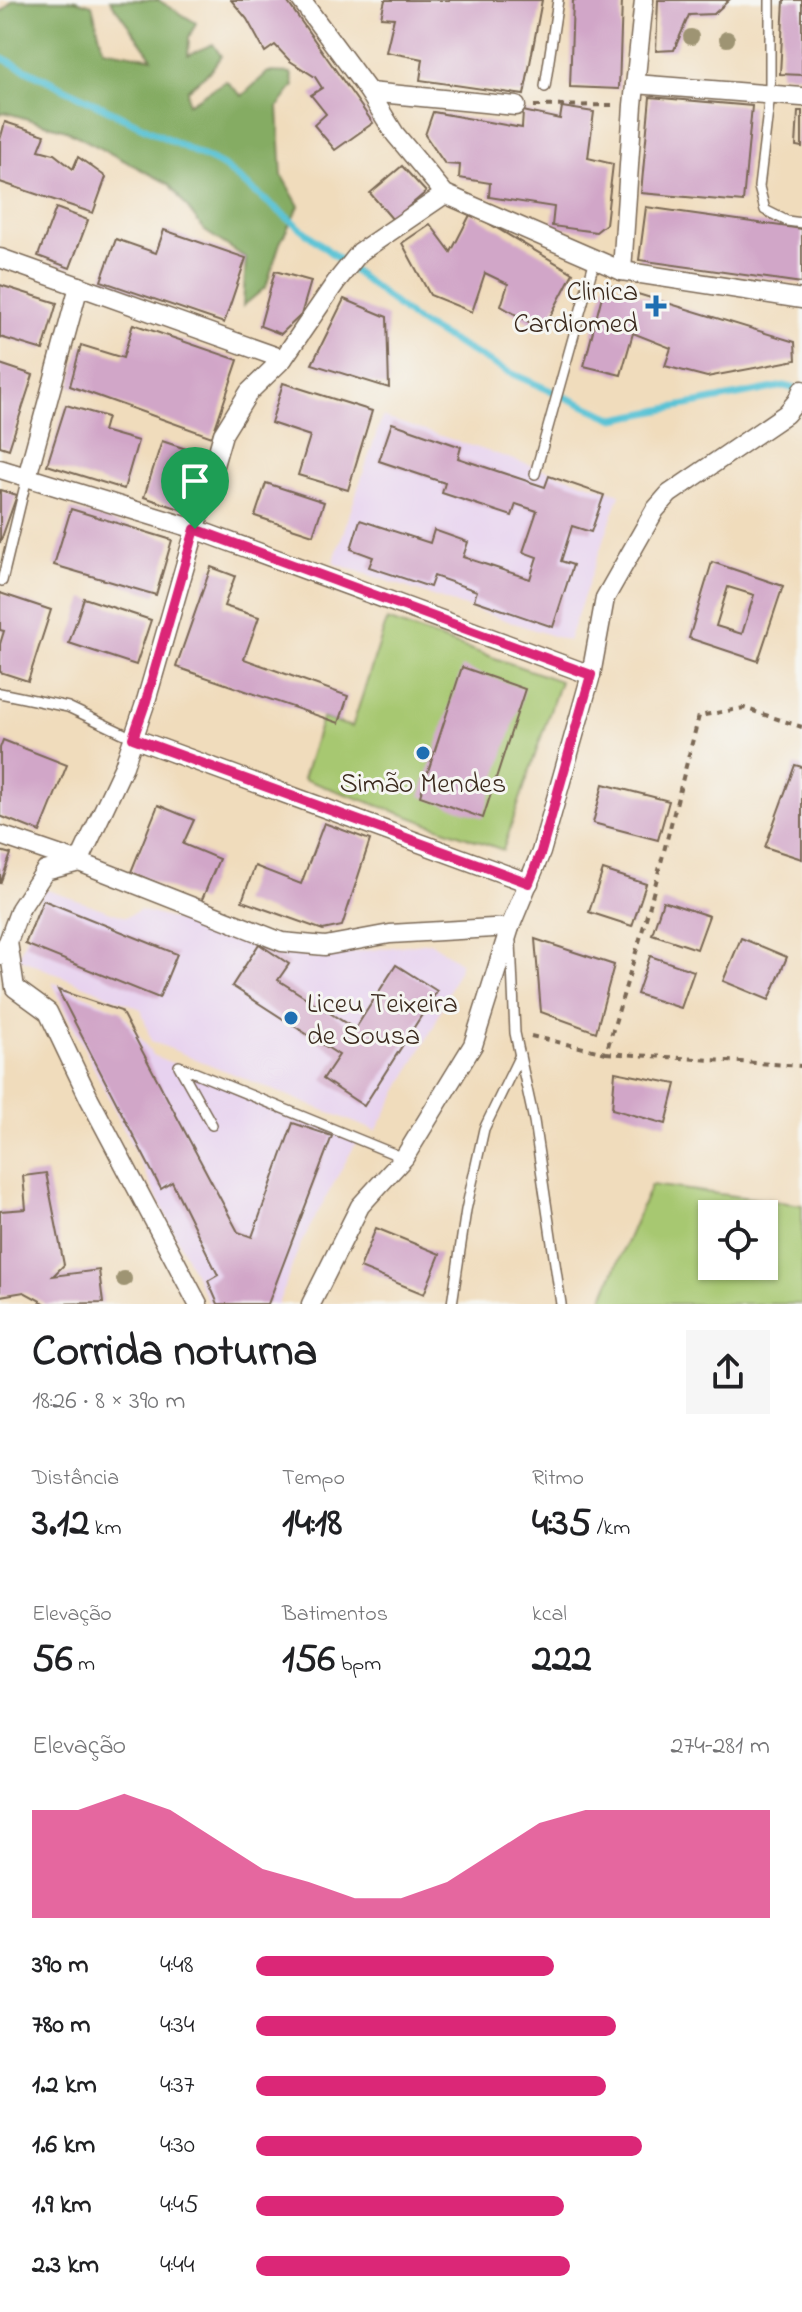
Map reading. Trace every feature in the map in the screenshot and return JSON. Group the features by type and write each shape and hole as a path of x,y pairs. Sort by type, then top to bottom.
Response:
{"street":[{"path":"622,271 633,105 644,0"},
{"path":"309,3 395,134 445,194 622,271 802,299"},
{"path":"635,84 802,97"},
{"path":"369,92 516,106"},
{"path":"79,862 124,766 146,701 223,434 249,392 283,359 360,252 445,194"},
{"path":"0,258 283,359"},
{"path":"27,477 79,286"},
{"path":"311,1304 360,1206 404,1158 473,1045 510,927 541,852 591,675 605,598 655,510 669,494 786,414 799,395"},
{"path":"0,469 195,529 591,675"},
{"path":"133,738 529,883"},
{"path":"0,835 79,862 282,942 325,946 390,934 510,927"},
{"path":"79,862 45,871 20,909 4,948 15,988 48,1012 89,1098 198,1304"}],"lane":[{"path":"545,87 558,0"},
{"path":"770,0 770,94 759,187 765,210 787,221 802,223"},
{"path":"535,474 595,259"},
{"path":"2,581 27,477"},
{"path":"0,693 68,707 133,738"},
{"path":"510,927 515,1033 534,1121 561,1304"},
{"path":"452,1304 466,1210 484,1129 520,1055"},
{"path":"212,1125 179,1066 404,1158"}],"path":[{"path":"516,106 633,105"},
{"path":"606,1053 650,905 699,716 744,708 802,727"},
{"path":"515,1033 606,1053 802,1066"}],"shaded area":[{"path":"382,417 620,494 568,641 333,563"},
{"name":"Liceu Teixeira de Sousa","path":"44,889 126,917 140,910 311,958 430,942 461,963 434,1026 376,1131 151,1041 141,1009 18,958"},
{"path":"52,982 121,1011 153,1055 357,1141 300,1245 278,1304 209,1304"}],"green space":[{"path":"13,0 75,0 92,5 103,49 152,58 110,0 158,0 196,23 189,37 188,55 213,44 221,56 211,70 187,90 188,104 226,81 242,96 268,72 291,73 294,86 278,107 282,176 299,206 280,243 266,287 243,306 246,258 205,231 169,184 66,130 4,112 0,114 0,11"},
{"name":"Simão Mendes","path":"387,620 560,681 503,850 303,779 322,718 352,727"},
{"path":"651,1185 764,1200 698,1200 698,1280 778,1280 778,1202 802,1205 802,1304 600,1304"}],"building":[{"path":"231,0 286,0 373,123 335,150 314,125 326,114 311,95 322,88 315,77 290,61 275,45 265,52 247,19"},
{"path":"385,0 542,0 524,95 420,80 423,59 386,52 394,18 381,17"},
{"path":"573,0 622,0 619,89 570,87"},
{"path":"658,0 729,0 714,14 689,15 674,50 656,51"},
{"path":"784,0 802,0 802,75 780,74"},
{"path":"650,97 752,106 743,202 641,193"},
{"path":"562,107 594,112 588,158 613,164 606,224 596,232 552,226 554,207 489,197 490,183 459,178 460,165 445,164 425,135 433,112 522,128 523,111 560,119"},
{"path":"798,111 802,111 802,147 796,146"},
{"path":"5,122 45,135 39,150 54,154 73,169 78,157 106,177 93,213 0,182 0,140"},
{"path":"402,166 426,192 393,220 370,193"},
{"path":"646,207 802,229 802,283 639,260"},
{"path":"56,208 88,220 70,268 38,256"},
{"path":"471,213 573,273 543,330 501,306 508,284 485,273 472,312 430,295 402,243 430,224 451,252"},
{"path":"164,230 246,258 224,323 101,281 116,239 156,253"},
{"path":"275,271 311,281 301,315 281,334 260,326"},
{"path":"605,284 795,342 796,360 707,377 665,366 671,348 633,333 621,375 584,366"},
{"path":"0,285 57,303 43,350 0,337"},
{"path":"344,299 387,317 389,388 312,364"},
{"path":"133,324 238,360 212,437 70,386 81,345 123,358"},
{"path":"0,364 33,375 9,449 0,446"},
{"path":"283,383 372,411 348,490 298,475 310,436 271,423"},
{"path":"66,405 107,417 103,431 138,441 124,489 47,465"},
{"path":"392,423 461,447 458,458 545,487 549,476 604,495 591,532 572,526 561,561 573,565 553,627 474,600 477,591 434,576 430,587 369,567 373,557 351,549 360,520 430,543 434,530 468,542 463,557 530,579 537,557 523,552 537,511 516,504 512,516 442,493 445,483 379,461"},
{"path":"162,441 204,455 186,511 144,497"},
{"path":"266,483 324,502 313,535 255,516"},
{"path":"0,490 17,495 0,543"},
{"path":"71,509 172,540 156,595 54,565"},
{"path":"712,562 783,586 758,661 689,638","holes":["728,587 754,595 742,634 716,626"]},
{"path":"211,567 235,576 224,606 259,617 244,659 348,696 339,723 176,667"},
{"path":"0,593 51,610 28,681 0,672 0,644 4,631 0,630"},
{"path":"84,598 151,620 136,665 69,643"},
{"path":"462,667 525,689 483,818 420,796"},
{"path":"3,740 67,765 40,832 0,816 0,748"},
{"path":"795,765 802,767 802,859 765,847"},
{"path":"603,784 669,801 658,840 593,823"},
{"path":"158,805 194,820 183,844 219,859 201,902 131,872"},
{"path":"324,823 370,840 342,926 323,930 242,901 255,866 301,884"},
{"path":"0,851 11,854 0,884"},
{"path":"603,870 646,884 632,926 589,912"},
{"path":"43,900 177,954 159,998 25,944"},
{"path":"663,901 709,916 697,949 652,934"},
{"path":"741,938 787,957 769,1000 723,981"},
{"path":"535,939 614,965 596,1032 541,1012"},
{"name":"Liceu Teixeira de Sousa","path":"259,944 289,964 278,980 355,1029 396,965 437,991 364,1106 323,1079 339,1055 232,986"},
{"path":"650,956 694,971 681,1008 637,994"},
{"path":"58,990 121,1011 238,1232 252,1237 293,1123 332,1136 268,1304 218,1304 208,1281 218,1275 172,1182 161,1189"},
{"path":"615,1072 676,1084 666,1124 612,1109"},
{"path":"46,1173 64,1265 53,1276 99,1270 103,1303 46,1304 24,1292 0,1296 0,1211 26,1209 23,1176"},
{"path":"376,1228 440,1254 424,1294 360,1268"}],"waterway":[{"path":"0,57 223,166 416,321 506,371 615,419 784,386 800,390"}],"place":[{"name":"Clinica Cardiomed","path":"656,306"},
{"name":"Simão Mendes","path":"423,753"},
{"name":"Liceu Teixeira de Sousa","path":"291,1018"}],"route":[{"path":"195,529 591,675 541,852 529,883 133,738 195,529"}]}
